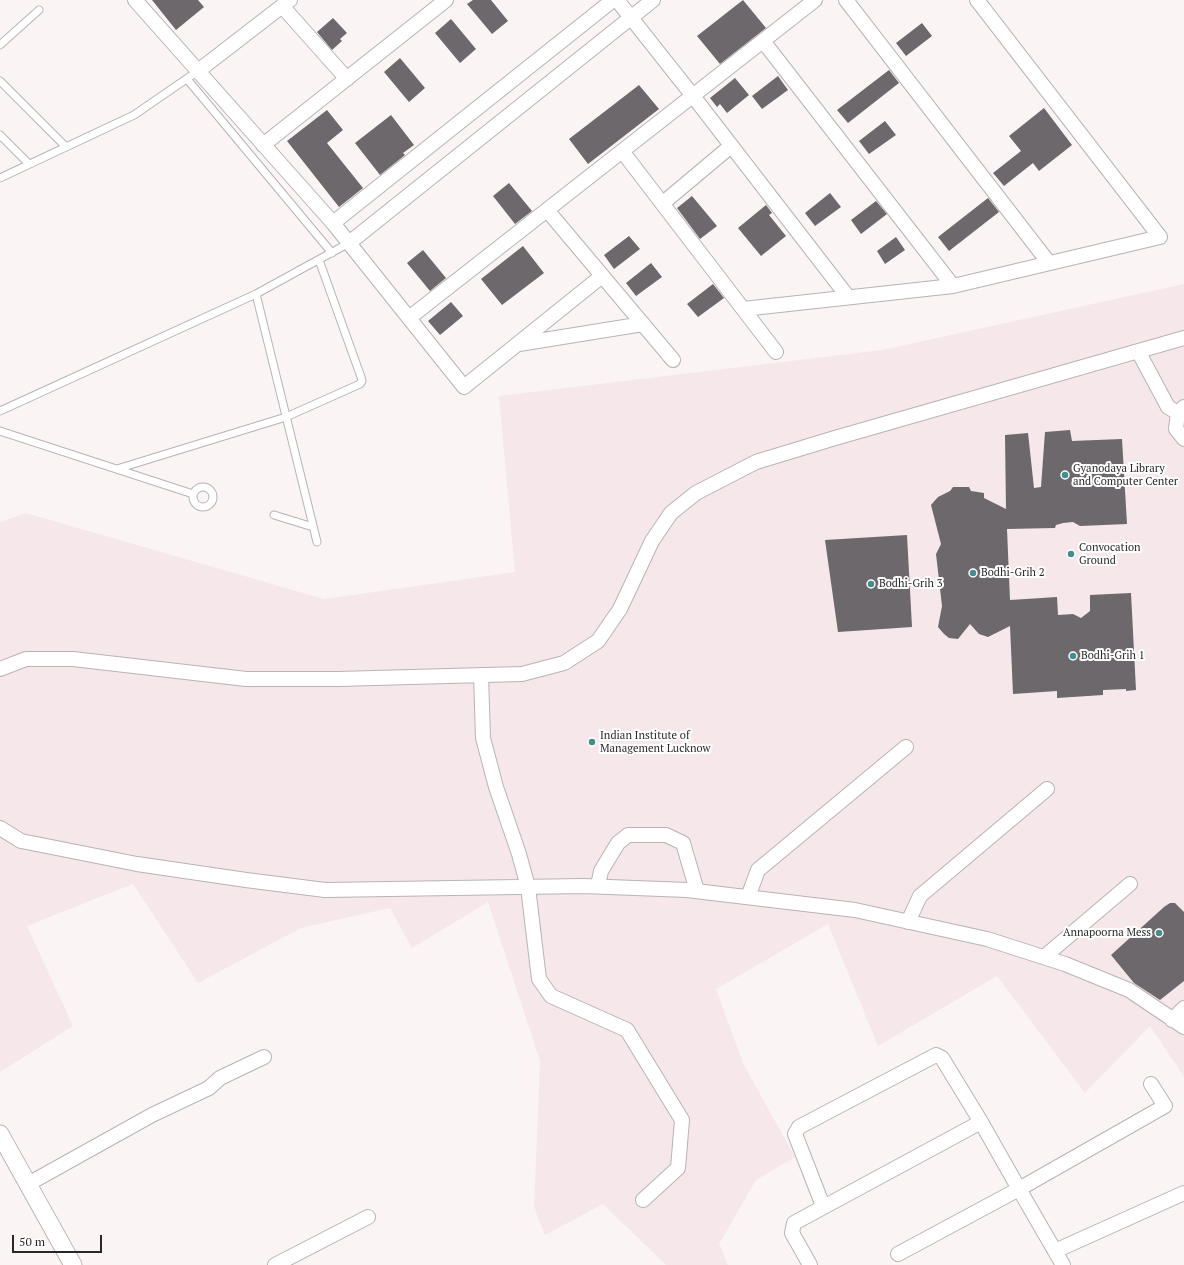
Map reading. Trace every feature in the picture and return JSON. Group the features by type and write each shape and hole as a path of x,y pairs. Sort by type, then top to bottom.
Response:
{"street":[{"path":"135,0 192,75 263,145 332,223 464,387 602,276"},
{"path":"263,145 446,0"},
{"path":"332,223 613,0"},
{"path":"616,0 693,96 848,297"},
{"path":"349,243 654,0"},
{"path":"408,318 815,0"},
{"path":"846,0 1050,264"},
{"path":"743,309 953,286 1160,237 977,0"},
{"path":"192,75 286,3 347,79"},
{"path":"763,41 953,286"},
{"path":"663,204 731,146"},
{"path":"622,151 776,352"},
{"path":"547,210 673,360"},
{"path":"517,344 643,324"},
{"path":"0,669 26,659 73,658 246,680 522,674 564,664 598,641 620,609 652,541 671,513 696,493 756,462 850,433 1184,338"},
{"path":"1138,351 1168,406 1181,410 1176,429 1184,438"},
{"path":"481,675 483,738 496,787 519,854 528,887 539,979 551,996 627,1030 682,1120 678,1168 643,1200"},
{"path":"748,897 758,870 906,747"},
{"path":"908,922 920,896 1047,789"},
{"path":"0,828 21,841 137,864 325,890 598,886 697,891 856,910 988,939 1065,964 1129,990 1178,1024 1184,1008"},
{"path":"598,886 601,871 618,843 628,835 666,834 683,843 697,891"},
{"path":"1044,957 1130,884"},
{"path":"824,1206 795,1134 799,1126 936,1055 942,1058 1064,1265"},
{"path":"28,1184 145,1119 209,1088 220,1078 264,1057"},
{"path":"898,1254 1019,1189 1165,1106 1152,1084"},
{"path":"810,1265 792,1234 794,1223 981,1122"},
{"path":"0,1134 73,1265"},
{"path":"1056,1252 1184,1192"},
{"path":"275,1265 368,1217"}],"lane":[{"path":"0,45 39,10"},
{"path":"0,178 134,115 192,75 332,253"},
{"path":"0,81 66,147"},
{"path":"0,135 29,164"},
{"path":"0,411 256,294 349,243"},
{"path":"118,469 286,417 360,384 362,381 318,260"},
{"path":"256,294 317,542"},
{"path":"0,431 193,494"},
{"path":"274,515 314,527"}],"shaded area":[{"name":"Indian Institute of Management Lucknow","path":"1184,284 1184,1077 1150,1026 1085,1093 997,976 878,1046 828,924 716,989 744,1065 795,1157 756,1180 719,1244 728,1265 666,1265 603,1204 545,1235 534,1207 540,1061 488,902 412,948 390,908 301,928 198,983 133,884 27,926 73,1026 0,1072 0,522 26,513 324,599 515,572 499,396 882,350"}],"building":[{"path":"152,0 198,0 204,7 176,30"},
{"path":"473,0 491,0 508,21 492,34 467,4"},
{"path":"743,0 766,28 720,64 697,36"},
{"path":"333,18 347,33 340,39 342,41 332,50 317,32"},
{"path":"451,19 476,49 460,63 435,33"},
{"path":"922,23 932,36 906,56 896,43"},
{"path":"400,58 425,88 409,102 384,72"},
{"path":"889,70 899,83 848,123 837,110"},
{"path":"778,76 788,90 762,109 752,96"},
{"path":"735,78 749,95 727,113 720,104 717,107 710,98"},
{"path":"639,85 659,109 588,164 569,139"},
{"path":"1044,108 1072,145 1039,171 1033,163 1004,186 993,173 1021,151 1009,136"},
{"path":"327,110 343,130 327,143 363,188 339,207 287,141"},
{"path":"391,115 414,145 403,153 405,155 380,175 355,143"},
{"path":"885,121 896,135 869,154 859,141"},
{"path":"509,183 532,211 515,224 493,196"},
{"path":"830,193 841,207 815,226 805,213"},
{"path":"692,196 717,226 700,239 677,208"},
{"path":"988,198 999,212 949,251 938,237"},
{"path":"876,201 887,214 861,234 851,220"},
{"path":"766,205 772,213 769,215 786,236 761,256 738,228"},
{"path":"629,236 640,249 614,269 604,255"},
{"path":"896,237 905,250 885,264 877,251"},
{"path":"523,246 544,273 502,305 481,279"},
{"path":"423,250 446,278 430,291 407,263"},
{"path":"651,263 662,277 636,296 626,283"},
{"path":"713,284 724,298 698,317 687,304"},
{"path":"451,302 463,316 440,335 428,321"},
{"path":"1070,430 1072,441 1122,439 1127,524 1080,526 1073,522 1056,525 1055,528 1007,529 1010,600 1057,597 1058,615 1073,614 1081,618 1090,611 1090,595 1131,593 1136,690 1103,690 1103,695 1057,698 1057,691 1013,694 1010,626 988,637 979,634 970,624 958,639 949,638 938,627 942,606 936,554 941,544 931,505 938,497 950,491 953,487 969,487 971,491 984,493 984,498 1006,509 1005,435 1028,433 1034,488 1041,487 1045,432"},
{"name":"Bodhi-Grih 3","path":"907,535 912,627 838,632 825,540"},
{"name":"Annapoorna Mess","path":"1170,903 1175,903 1184,912 1184,981 1160,1000 1134,983 1111,955"}],"place":[{"name":"Gyanodaya Library and Computer Center","path":"1065,475"},
{"name":"Convocation Ground","path":"1071,554"},
{"name":"Bodhi-Grih 2","path":"973,573"},
{"name":"Bodhi-Grih 3","path":"871,584"},
{"name":"Bodhi-Grih 1","path":"1073,656"},
{"name":"Indian Institute of Management Lucknow","path":"592,742"},
{"name":"Annapoorna Mess","path":"1159,933"}]}
